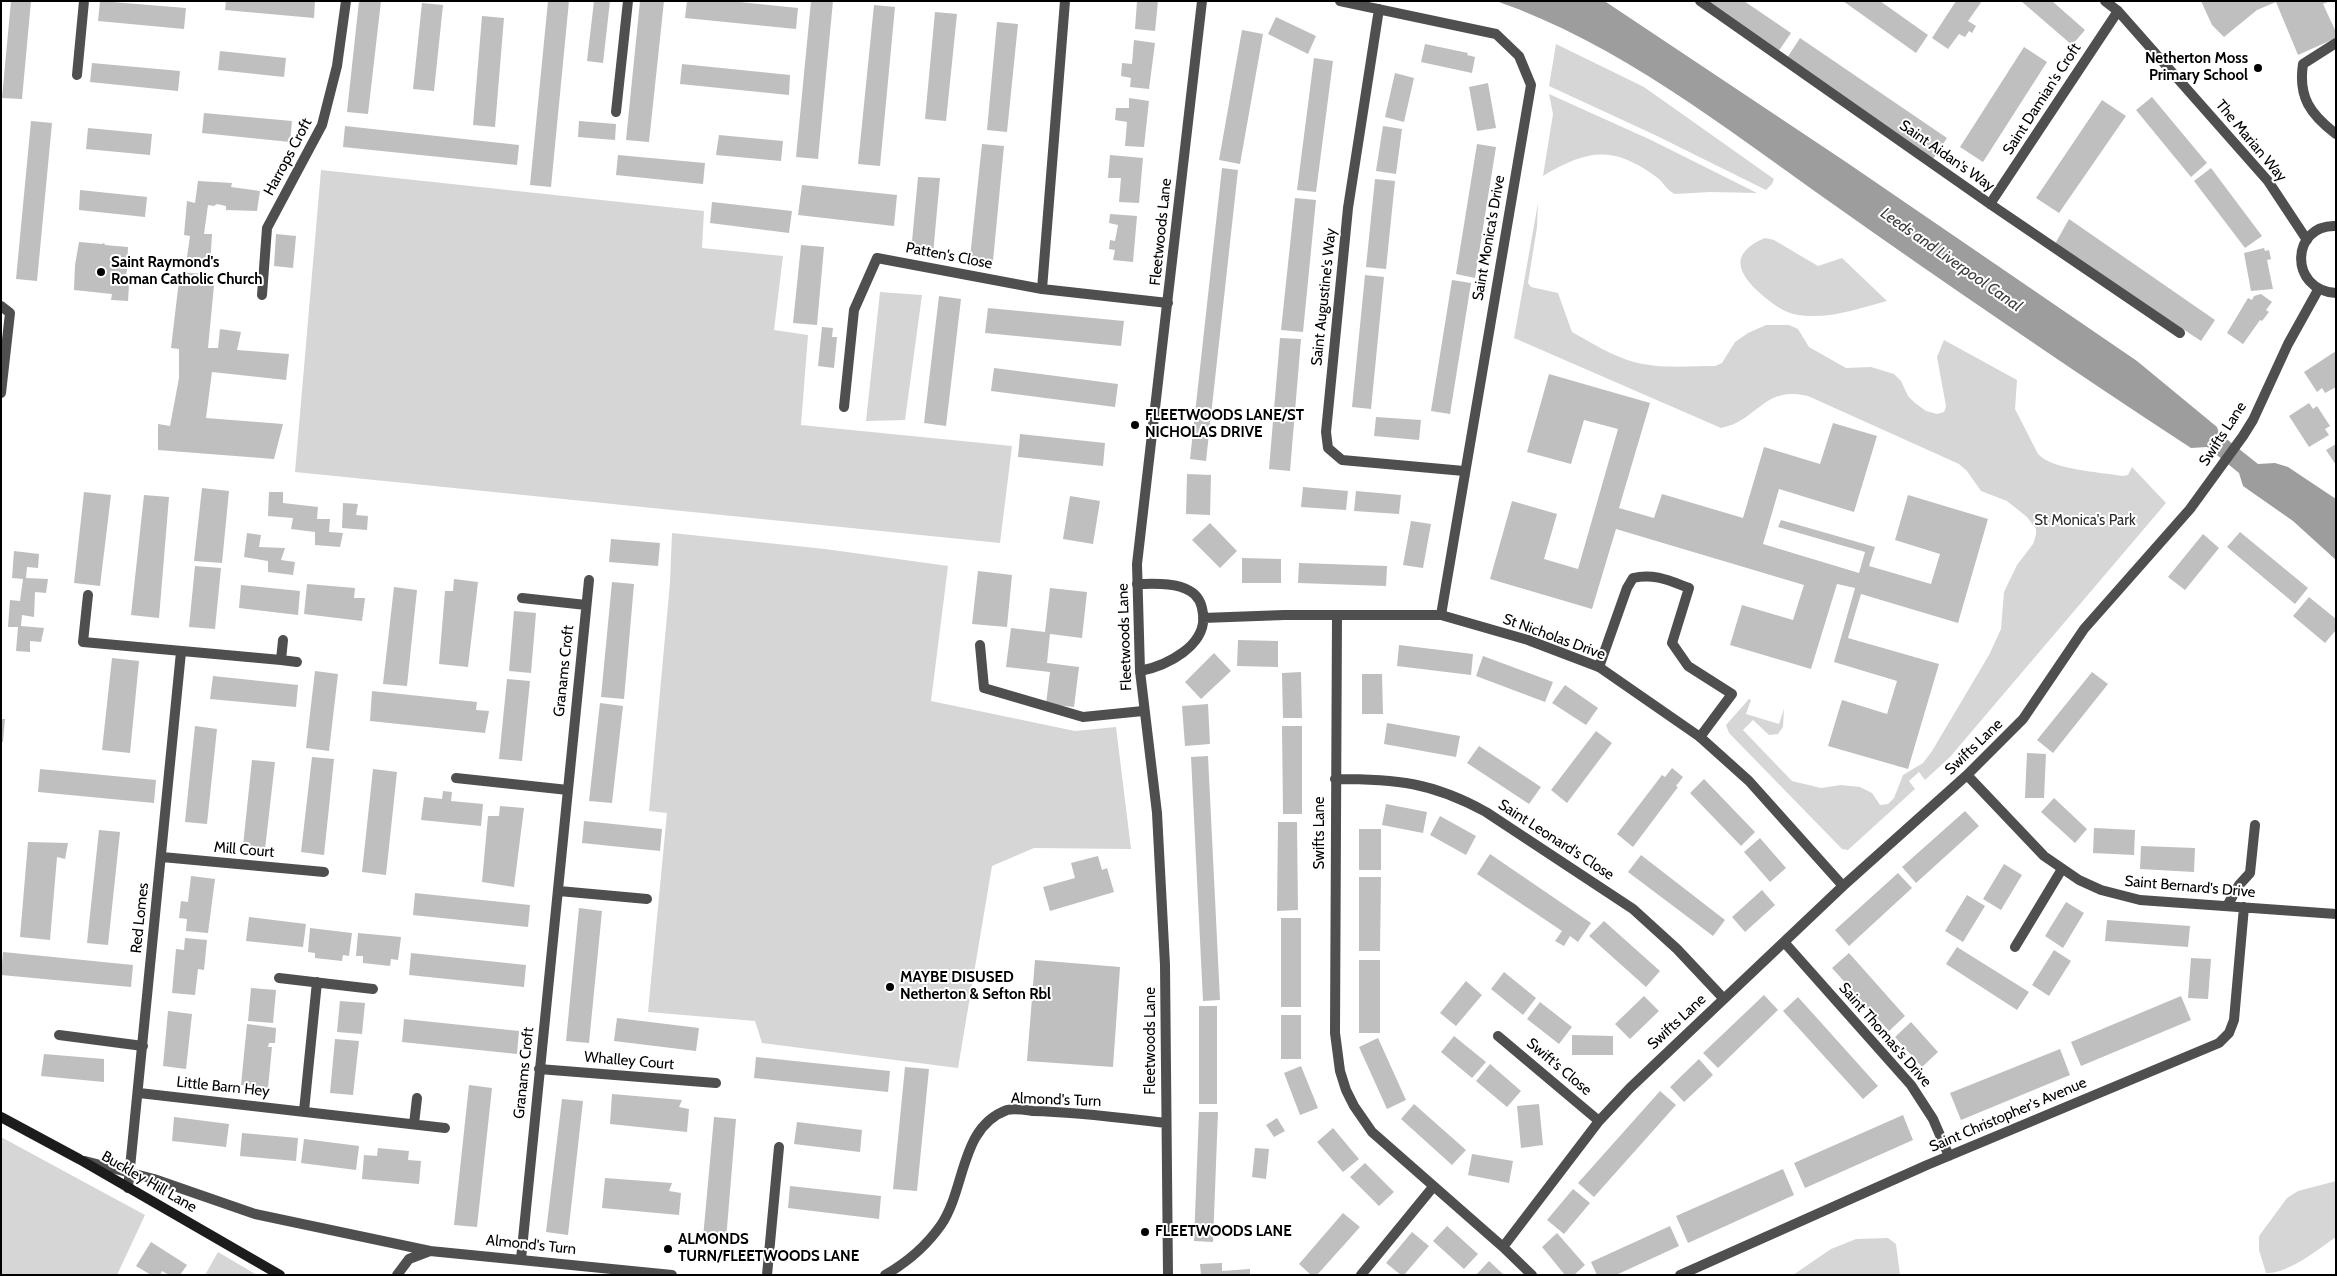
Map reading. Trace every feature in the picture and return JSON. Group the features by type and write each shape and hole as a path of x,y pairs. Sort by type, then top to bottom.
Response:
{"main road":[{"name":"Buckley Hill Lane","path":"1,1117 79,1159 280,1275"}],"street":[{"path":"77,75 84,1"},
{"name":"Harrops Croft","path":"262,295 267,228 322,125 338,66 346,1"},
{"path":"616,112 628,1"},
{"path":"1042,289 1065,1"},
{"name":"Fleetwoods Lane","path":"1168,1275 1165,965 1157,813 1143,712 1137,584 1202,1"},
{"name":"Saint Monica's Drive","path":"1340,1 1496,34 1519,56 1531,85 1441,615"},
{"name":"Saint Aidan's Way","path":"1700,1 1990,204 2180,333"},
{"name":"The Marian Way","path":"2106,1 2118,10 2268,181 2307,240"},
{"name":"Saint Augustine's Way","path":"1379,9 1348,208 1326,432 1328,448 1342,460 1464,471"},
{"name":"Saint Damian's Croft","path":"1990,204 2118,10"},
{"path":"2336,43 2303,64 2300,80 2305,100 2319,121 2336,134"},
{"path":"2336,226 2321,228 2307,240 2302,250 2300,262 2303,273 2318,290 2336,293"},
{"name":"Patten's Close","path":"844,407 854,310 877,258 1042,289 1168,303"},
{"name":"Swifts Lane","path":"1337,615 1335,1033 1340,1071 1354,1106 1372,1132 1503,1247 1600,1121 1674,1044 1844,886 1967,776 2023,719 2084,629 2190,509 2243,436 2253,420 2288,344 2318,290"},
{"path":"1,306 10,313 1,393"},
{"path":"1599,667 1627,588 1633,578 1645,575 1663,578 1689,588 1672,643 1688,666 1732,694 1700,736"},
{"name":"Granams Croft","path":"521,1259 589,580"},
{"path":"1137,584 1180,586 1190,591 1197,596 1202,604 1203,618 1202,628 1196,639 1174,660 1140,671"},
{"path":"88,595 83,642 297,662"},
{"name":"Granams Croft","path":"522,598 586,604"},
{"name":"St Nicholas Drive","path":"1203,618 1441,615 1528,640 1599,667 1700,736 1749,781 1844,886"},
{"path":"281,660 283,640"},
{"path":"980,645 984,688 1083,717 1143,712"},
{"name":"Red Lomes","path":"128,1188 181,652"},
{"name":"Saint Bernard's Drive","path":"1967,776 2028,840 2062,870 2079,880 2122,897 2140,900 2336,914"},
{"path":"456,778 568,790"},
{"name":"Saint Leonard's Close","path":"1335,779 1398,780 1422,784 1465,800 1633,909 1666,938 1724,999"},
{"path":"2227,906 2239,885 2250,872 2255,825"},
{"name":"Mill Court","path":"162,857 324,872"},
{"path":"2015,947 2062,870"},
{"path":"559,891 647,898"},
{"name":"Saint Christopher's Avenue","path":"1680,1275 1948,1156 2210,1048 2225,1039 2234,1020 2244,907"},
{"name":"Saint Thomas's Drive","path":"1784,942 1911,1085 1933,1119 1948,1156"},
{"path":"279,978 373,989"},
{"path":"304,1111 318,982"},
{"path":"59,1035 143,1046"},
{"name":"Swift's Close","path":"1498,1036 1600,1121"},
{"name":"Whalley Court","path":"539,1069 716,1083"},
{"name":"Little Barn Hey","path":"138,1093 445,1128"},
{"path":"414,1124 417,1098"},
{"name":"Almond's Turn","path":"885,1275 900,1267 912,1257 941,1225 956,1195 967,1156 980,1127 1008,1110 1055,1111 1166,1123"},
{"path":"766,1275 779,1147"},
{"path":"79,1159 154,1179 255,1214 430,1251"},
{"path":"1361,1275 1434,1187"},
{"path":"1503,1247 1532,1275"},
{"name":"Almond's Turn","path":"397,1275 409,1259 430,1251 672,1275"}],"green space":[{"path":"1556,44 1644,87 1774,179 1772,184 1766,190 1655,135 1549,86"},
{"path":"1549,94 1651,140 1757,193 1710,192 1675,194 1658,178 1640,166 1626,159 1612,156 1586,156 1543,176 1553,114"},
{"path":"321,170 704,211 702,248 783,256 774,330 808,335 801,425 1012,446 1000,543 295,472"},
{"name":"St Monica's Park","path":"1538,203 1537,227 1528,283 1531,287 1558,293 1572,332 1610,353 1634,362 1654,366 1715,366 1722,363 1735,342 1748,333 1766,325 1789,325 1798,329 1809,347 1846,368 1871,367 1894,374 1901,381 1908,396 1915,403 1926,411 1937,414 1944,412 1946,406 1937,357 1944,340 2017,380 2015,409 2038,454 2054,464 2090,472 2122,476 2128,475 2132,467 2166,503 1950,757 1925,780 1919,772 1909,781 1915,789 1848,850 1842,849 1729,733 1726,725 1749,699 1751,700 1746,714 1779,724 1784,709 1783,727 1778,734 1769,735 1753,720 1743,730 1792,781 1821,788 1841,785 1860,787 1872,793 1880,805 1888,804 1894,798 1903,775 1923,763 1932,751 1989,655 2001,629 2004,592 2017,565 2033,544 2036,529 2027,517 2007,501 1981,491 1967,471 1959,464 1808,396 1781,395 1771,399 1734,424 1721,428 1514,338"},
{"path":"1765,238 1774,240 1818,266 1842,258 1887,301 1828,315 1805,316 1785,311 1772,303 1753,286 1746,278 1740,264 1746,250"},
{"path":"880,292 922,295 905,420 866,421"},
{"path":"672,533 825,549 948,566 931,701 1075,731 1116,727 1131,849 1034,848 992,866 958,1068 762,1043 755,1021 648,1012 667,813 649,811 670,583"},
{"path":"1,1137 145,1215 117,1275 1,1275"},
{"path":"2336,1181 2336,1237 2292,1266 2274,1273 2266,1273 2259,1250 2259,1236 2287,1198 2298,1191"},
{"path":"1888,1238 1896,1244 1900,1275 1793,1275 1831,1249 1856,1239"},
{"path":"218,1252 257,1275 205,1275"}],"water":[{"name":"Leeds and Liverpool Canal","path":"1496,1 1606,2 1846,162 2137,361 2217,427 2219,433 2258,464 2275,463 2288,467 2336,499 2336,560 2293,521 2243,486 2239,473 2207,447 2191,448 2145,418 1964,296 1710,117 1628,64 1585,40 1541,19"}],"building":[{"path":"11,1 31,1 22,99 2,98"},
{"path":"100,1 186,8 184,29 98,21"},
{"path":"226,1 315,1 314,18 225,10"},
{"path":"359,1 381,1 368,114 347,112"},
{"path":"548,1 569,1 551,187 530,185"},
{"path":"594,1 610,1 603,63 587,61"},
{"path":"640,1 664,1 649,142 626,140"},
{"path":"687,1 730,1 798,8 796,29 685,18"},
{"path":"811,1 833,1 818,159 796,157"},
{"path":"1137,1 1158,1 1155,31 1135,29"},
{"path":"1703,1 1744,1 1791,33 1778,52"},
{"path":"1843,1 1880,1 1928,35 1916,53"},
{"path":"1956,1 1982,1 1968,21 1976,26 1972,33 1969,31 1965,37 1959,34 1948,49 1932,38"},
{"path":"2021,1 2052,1 2085,30 2072,45"},
{"path":"2201,1 2330,1 2323,4 2336,32 2336,38 2298,55 2276,2 2257,10 2224,37 2212,25"},
{"path":"422,3 443,5 434,91 413,89"},
{"path":"874,5 895,7 880,166 858,164"},
{"path":"935,12 957,14 946,121 925,119"},
{"path":"482,16 504,18 495,127 473,125"},
{"path":"1276,17 1316,36 1308,54 1268,34"},
{"path":"997,22 1018,24 1007,132 987,130"},
{"path":"1242,30 1263,34 1240,164 1219,160"},
{"path":"1800,38 1947,138 1933,159 1787,58"},
{"path":"1134,40 1155,43 1149,89 1130,87 1131,78 1121,76 1122,63 1132,64"},
{"path":"1425,44 1468,53 1467,55 1475,57 1472,73 1421,62"},
{"path":"2024,47 2047,62 1983,162 1960,147"},
{"path":"220,51 286,58 284,77 218,70"},
{"path":"1314,58 1333,61 1316,192 1297,190"},
{"path":"92,63 180,71 178,91 90,82"},
{"path":"682,64 790,75 789,95 680,84"},
{"path":"1395,73 1414,78 1404,122 1385,117"},
{"path":"1488,83 1496,128 1477,131 1469,87"},
{"path":"2152,97 2207,163 2191,177 2136,110"},
{"path":"1129,98 1149,101 1144,147 1125,146 1127,122 1115,120 1116,108 1129,108"},
{"path":"2102,100 2126,116 2059,213 2036,198"},
{"path":"204,113 292,121 290,142 202,133"},
{"path":"31,121 52,123 37,281 16,279"},
{"path":"579,121 616,124 615,140 578,137"},
{"path":"345,126 519,145 517,165 343,147"},
{"path":"1383,126 1402,129 1396,174 1376,171"},
{"path":"88,128 152,134 150,155 86,149"},
{"path":"719,135 783,141 781,161 716,155"},
{"path":"982,144 1004,146 993,261 970,258"},
{"path":"1477,144 1496,147 1475,278 1456,274"},
{"path":"618,155 705,163 703,184 616,175"},
{"path":"1110,155 1143,158 1139,203 1119,202 1121,178 1108,178"},
{"path":"1222,168 1238,170 1206,461 1190,459"},
{"path":"2211,168 2262,236 2245,248 2194,181"},
{"path":"918,177 940,178 933,254 911,252"},
{"path":"1375,179 1395,181 1386,269 1366,267"},
{"path":"198,181 232,183 231,187 260,191 257,211 226,210 226,206 208,205 204,234 212,234 210,267 186,264 190,236 184,235 187,201 195,203"},
{"path":"802,185 897,195 894,226 798,215"},
{"path":"80,190 147,197 145,217 79,210"},
{"path":"1295,198 1316,200 1303,332 1281,330"},
{"path":"712,202 792,211 789,233 710,223"},
{"path":"1110,214 1137,216 1133,262 1113,260 1115,250 1109,249 1110,240 1115,241 1118,225 1109,223"},
{"path":"2069,219 2215,320 2201,341 2055,244"},
{"path":"276,234 296,236 293,268 274,266"},
{"name":"Saint Raymond's Roman Catholic Church","path":"79,242 104,243 105,245 128,247 127,271 123,285 129,285 128,301 111,300 112,294 74,290 75,265"},
{"path":"801,245 824,247 817,325 793,323"},
{"path":"2264,248 2265,251 2269,250 2271,259 2267,260 2273,289 2251,291 2244,253"},
{"path":"180,272 215,275 208,348 218,348 220,329 241,332 237,350 289,354 286,380 212,372 206,418 283,424 274,459 158,450 158,424 170,426 179,378 179,349 171,348"},
{"path":"1365,275 1384,277 1371,409 1352,407"},
{"path":"1452,280 1471,283 1450,414 1431,411"},
{"path":"2261,294 2272,302 2266,310 2269,312 2262,321 2260,320 2243,344 2227,333 2248,298 2252,300 2254,296"},
{"path":"939,296 961,299 946,426 924,423"},
{"path":"988,308 1124,321 1121,346 985,333"},
{"path":"822,327 833,328 832,337 837,337 834,368 818,366"},
{"path":"1280,338 1301,339 1290,471 1269,469"},
{"path":"2336,351 2336,387 2325,393 2322,388 2317,392 2304,372"},
{"path":"994,368 1118,384 1115,407 991,391"},
{"path":"1549,374 1650,403 1619,508 1654,518 1662,494 1743,518 1764,447 1820,464 1833,423 1877,436 1854,512 1779,489 1763,544 1859,573 1865,552 1778,527 1781,520 1875,547 1869,566 1931,584 1940,554 1895,540 1908,495 1988,519 1958,623 1861,594 1848,638 1939,664 1908,769 1828,746 1842,700 1887,714 1897,681 1834,662 1855,588 1837,584 1811,669 1730,645 1742,605 1793,620 1804,585 1616,529 1592,609 1490,579 1512,501 1557,514 1544,559 1578,569 1618,429 1584,420 1571,464 1527,452"},
{"path":"2309,403 2313,409 2317,406 2330,426 2325,429 2329,435 2309,447 2289,416"},
{"path":"1376,417 1421,420 1419,440 1374,436"},
{"path":"1020,434 1105,443 1103,466 1018,457"},
{"path":"2336,444 2336,465 2326,450"},
{"path":"1187,474 1211,475 1210,515 1186,514"},
{"path":"1303,487 1348,491 1346,510 1301,507"},
{"path":"202,488 229,491 222,563 194,561"},
{"path":"1356,491 1401,495 1399,514 1354,511"},
{"path":"84,492 111,495 100,586 74,583"},
{"path":"269,492 283,492 283,503 318,507 317,519 330,519 329,532 343,533 340,547 315,545 315,532 291,529 293,518 268,516"},
{"path":"144,495 169,497 159,618 131,615"},
{"path":"1070,496 1100,501 1093,544 1063,539"},
{"path":"343,503 358,504 356,515 368,516 367,530 342,528"},
{"path":"1411,521 1431,524 1423,568 1403,565"},
{"path":"1210,523 1237,551 1220,568 1192,540"},
{"path":"2240,532 2308,588 2295,604 2227,547"},
{"path":"247,533 261,535 259,547 285,548 281,560 295,562 293,575 268,572 268,561 244,557"},
{"path":"2203,534 2219,548 2185,590 2168,577"},
{"path":"611,539 660,543 658,566 609,562"},
{"path":"14,551 39,554 38,568 27,567 26,578 48,579 46,593 35,592 34,617 22,615 21,626 44,628 41,642 30,641 30,652 16,651 18,627 8,627 10,600 20,601 23,579 12,578"},
{"path":"1242,558 1281,559 1281,583 1242,583"},
{"path":"1299,563 1387,566 1386,586 1298,583"},
{"path":"195,566 221,568 215,629 189,627"},
{"path":"978,571 1012,575 1007,627 972,624"},
{"path":"454,579 478,582 468,667 439,664 445,591 453,591"},
{"path":"612,582 634,584 624,699 601,697"},
{"path":"307,584 355,588 354,598 365,598 362,621 304,614"},
{"path":"241,585 300,591 298,615 239,608"},
{"path":"394,587 417,590 407,686 383,684"},
{"path":"1050,588 1087,592 1082,638 1050,634 1047,663 1079,667 1074,707 1046,704 1050,672 1006,667 1011,628 1045,632"},
{"path":"2309,597 2336,619 2336,630 2325,643 2293,616"},
{"path":"514,611 536,613 531,673 509,671"},
{"path":"1238,640 1278,641 1278,667 1237,666"},
{"path":"1399,645 1473,654 1471,675 1397,666"},
{"path":"1214,653 1231,671 1201,699 1185,682"},
{"path":"1483,656 1553,682 1545,702 1476,676"},
{"path":"112,658 139,661 130,753 102,750"},
{"path":"315,671 338,674 329,751 306,748"},
{"path":"1301,672 1302,718 1283,718 1282,673"},
{"path":"2092,672 2108,684 2053,753 2037,740"},
{"path":"1362,674 1382,674 1383,714 1362,714"},
{"path":"213,676 298,685 296,707 210,699"},
{"path":"507,679 530,681 522,761 499,759"},
{"path":"1565,685 1598,708 1586,725 1552,703"},
{"path":"372,691 477,702 476,710 489,711 485,733 370,721"},
{"path":"600,703 623,706 612,803 589,801"},
{"path":"1208,704 1210,744 1185,746 1182,706"},
{"path":"1,719 5,719 3,742 1,742"},
{"path":"1387,723 1460,736 1456,757 1384,744"},
{"path":"195,726 217,729 207,824 185,822"},
{"path":"1282,726 1302,726 1302,814 1283,814"},
{"path":"1596,731 1612,743 1567,803 1551,790"},
{"path":"1479,746 1541,787 1529,804 1467,763"},
{"path":"2027,753 2046,754 2044,798 2025,798"},
{"path":"1208,756 1220,1000 1203,1001 1191,757"},
{"path":"312,757 334,759 324,855 301,852"},
{"path":"252,760 275,762 265,849 243,846"},
{"path":"1672,768 1683,777 1676,786 1678,787 1633,847 1617,834 1662,775 1665,777"},
{"path":"40,769 156,780 154,803 38,792"},
{"path":"373,769 397,772 386,875 362,872"},
{"path":"1704,779 1755,832 1741,846 1690,793"},
{"path":"443,791 452,792 451,801 483,804 481,826 421,820 424,797 442,799"},
{"path":"2054,798 2087,829 2075,843 2041,812"},
{"path":"1386,804 1427,812 1423,833 1382,825"},
{"path":"500,806 524,808 514,887 482,882 488,816 499,816"},
{"path":"1965,811 1979,826 1916,883 1902,867"},
{"path":"1440,816 1476,836 1466,855 1430,835"},
{"path":"584,821 662,829 660,851 582,843"},
{"path":"1278,822 1297,822 1298,910 1277,911"},
{"path":"2094,828 2135,830 2134,855 2093,853"},
{"path":"1359,829 1381,829 1381,870 1359,870"},
{"path":"99,830 120,832 108,945 87,943"},
{"path":"1760,838 1786,868 1770,882 1744,852"},
{"path":"28,842 68,843 65,859 57,857 50,940 20,937"},
{"path":"2141,846 2195,848 2194,872 2140,869"},
{"path":"1490,854 1591,923 1578,942 1570,936 1564,946 1555,941 1562,931 1477,874"},
{"path":"1641,855 1725,920 1713,936 1628,872"},
{"path":"1098,856 1102,870 1107,868 1114,892 1050,911 1043,887 1075,878 1071,863"},
{"path":"2004,864 2022,875 2001,910 1983,899"},
{"path":"1898,873 1912,888 1849,946 1835,930"},
{"path":"191,876 215,879 208,933 186,931 187,919 179,918 181,901 188,902"},
{"path":"1359,877 1381,877 1380,951 1359,951"},
{"path":"1762,890 1775,905 1745,932 1732,917"},
{"path":"415,893 530,905 528,927 413,915"},
{"path":"1967,895 1985,906 1963,942 1945,931"},
{"path":"2066,902 2084,913 2063,948 2045,936"},
{"path":"579,908 602,911 589,1043 566,1041"},
{"path":"249,917 306,924 303,947 246,941"},
{"path":"1281,918 1301,918 1301,1007 1281,1007"},
{"path":"2107,920 2190,926 2188,947 2105,941"},
{"path":"1604,921 1660,971 1646,987 1589,936"},
{"path":"310,928 352,933 349,956 343,955 342,961 315,958 315,953 308,952"},
{"path":"358,933 401,937 398,960 391,959 390,966 363,963 363,956 356,956"},
{"path":"185,938 207,940 204,970 198,969 195,995 172,993 176,949 184,950"},
{"path":"1957,947 2029,992 2017,1010 1946,964"},
{"path":"2054,950 2071,961 2049,996 2032,985"},
{"path":"3,952 133,965 131,987 1,975"},
{"path":"411,953 526,965 524,987 409,975"},
{"path":"1849,953 1905,1016 1889,1031 1832,968"},
{"path":"2191,958 2211,959 2208,999 2188,998"},
{"path":"1035,960 1120,967 1113,1067 1027,1061"},
{"path":"1359,960 1380,960 1380,1033 1359,1033"},
{"path":"1504,972 1536,998 1523,1015 1491,989"},
{"path":"1466,981 1482,995 1456,1026 1440,1013"},
{"path":"251,988 276,990 273,1023 248,1021"},
{"path":"1764,995 1778,1010 1718,1068 1703,1053"},
{"path":"1644,996 1659,1011 1630,1039 1615,1024"},
{"path":"2181,996 2191,1020 2081,1066 2071,1042"},
{"path":"1798,997 1878,1086 1863,1099 1783,1011"},
{"path":"340,1001 365,1003 362,1034 337,1032"},
{"path":"1540,1002 1572,1027 1559,1044 1527,1019"},
{"path":"1199,1006 1217,1006 1217,1104 1199,1104"},
{"path":"168,1011 192,1014 186,1069 163,1066"},
{"path":"1281,1015 1301,1015 1301,1059 1281,1059"},
{"path":"617,1018 699,1028 696,1051 614,1041"},
{"path":"404,1019 519,1031 517,1054 402,1042"},
{"path":"1911,1022 1938,1052 1922,1067 1895,1037"},
{"path":"247,1024 276,1028 275,1043 269,1043 268,1047 272,1047 268,1088 241,1085"},
{"path":"1572,1035 1613,1036 1613,1055 1572,1055"},
{"path":"1454,1036 1486,1062 1472,1078 1441,1052"},
{"path":"1378,1038 1406,1100 1387,1109 1359,1047"},
{"path":"335,1039 359,1041 353,1095 330,1093"},
{"path":"2060,1049 2070,1075 1961,1120 1950,1093"},
{"path":"44,1054 104,1059 104,1082 41,1076"},
{"path":"756,1057 890,1071 888,1092 754,1078"},
{"path":"1699,1059 1713,1075 1684,1102 1670,1087"},
{"path":"1490,1064 1521,1091 1507,1107 1476,1081"},
{"path":"1301,1066 1318,1108 1300,1115 1284,1073"},
{"path":"905,1067 929,1069 917,1191 893,1189"},
{"path":"469,1085 492,1088 477,1227 454,1225"},
{"path":"1660,1091 1676,1105 1594,1197 1578,1183"},
{"path":"612,1094 682,1100 679,1107 689,1109 687,1132 610,1124"},
{"path":"562,1099 583,1101 568,1235 546,1232"},
{"path":"1414,1104 1466,1150 1452,1165 1401,1119"},
{"path":"1539,1104 1543,1145 1521,1148 1517,1106"},
{"path":"1199,1112 1218,1112 1213,1242 1194,1241"},
{"path":"1903,1115 1913,1140 1805,1188 1794,1163"},
{"path":"174,1117 229,1124 226,1147 172,1141"},
{"path":"714,1117 736,1119 726,1240 703,1238"},
{"path":"1277,1118 1285,1131 1274,1137 1266,1125"},
{"path":"797,1122 862,1130 860,1152 794,1144"},
{"path":"1333,1128 1359,1159 1343,1172 1317,1142"},
{"path":"242,1133 298,1138 296,1161 240,1156"},
{"path":"304,1139 359,1146 356,1170 301,1163"},
{"path":"378,1148 409,1151 408,1160 421,1161 419,1184 362,1179 364,1155 377,1156"},
{"path":"1255,1148 1269,1149 1266,1179 1252,1177"},
{"path":"1472,1154 1513,1161 1509,1183 1468,1175"},
{"path":"1365,1163 1394,1192 1379,1206 1350,1177"},
{"path":"1783,1169 1794,1195 1688,1243 1676,1216"},
{"path":"605,1178 672,1183 669,1191 681,1193 679,1215 602,1208"},
{"path":"790,1186 881,1196 879,1219 788,1208"},
{"path":"1573,1189 1590,1203 1564,1234 1547,1220"},
{"path":"1343,1213 1360,1227 1317,1275 1311,1275 1299,1264"},
{"path":"1447,1226 1478,1254 1464,1269 1433,1241"},
{"path":"1670,1226 1679,1246 1616,1275 1597,1275 1591,1262"},
{"path":"1412,1232 1429,1246 1404,1275 1401,1275 1386,1263"},
{"path":"1557,1233 1585,1265 1574,1275 1565,1275 1542,1247"},
{"path":"151,1242 187,1265 180,1275 169,1275 162,1271 160,1275 151,1275 136,1266"},
{"path":"1489,1261 1504,1275 1476,1275"},
{"path":"1222,1263 1222,1271 1250,1269 1250,1275 1201,1275 1200,1264"}],"place":[{"name":"Netherton Moss Primary School","path":"2258,68"},
{"name":"Saint Raymond's Roman Catholic Church","path":"101,272"},
{"name":"FLEETWOODS LANE/ST NICHOLAS DRIVE","path":"1135,425"},
{"name":"MAYBE DISUSED Netherton & Sefton Rbl","path":"890,987"},
{"name":"FLEETWOODS LANE","path":"1145,1232"},
{"name":"ALMONDS TURN/FLEETWOODS LANE","path":"668,1249"}]}
